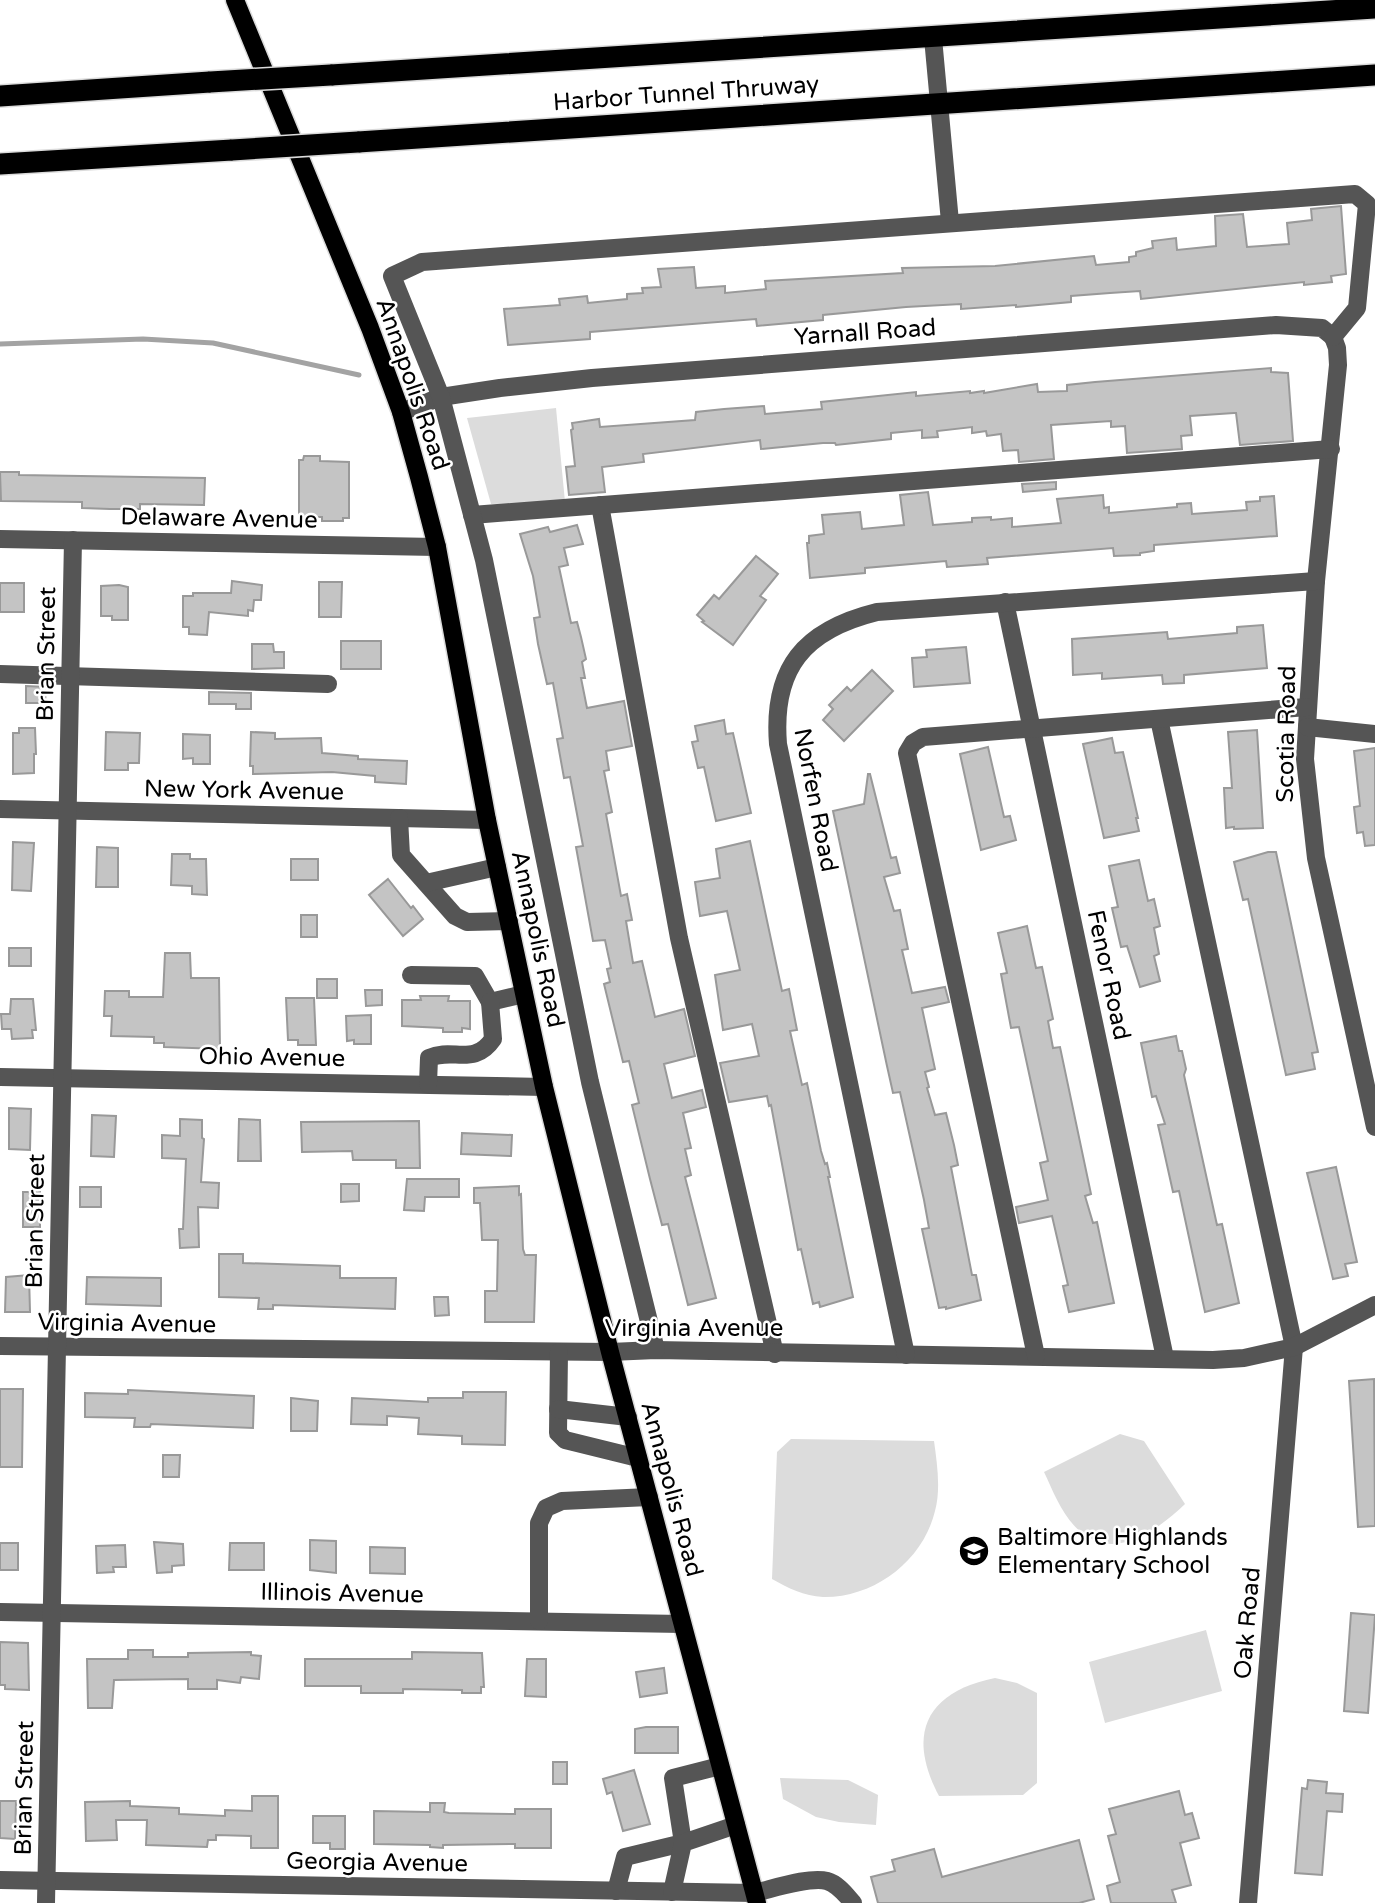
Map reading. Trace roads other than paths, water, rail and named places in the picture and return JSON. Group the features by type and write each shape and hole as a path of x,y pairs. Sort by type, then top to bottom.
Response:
{"highway":[{"path":"1310,13 1374,0"},
{"name":"Harbor Tunnel Thruway","path":"0,96 1375,8"},
{"name":"Harbor Tunnel Thruway","path":"0,164 1375,75"}],"main road":[{"name":"Annapolis Road","path":"235,0 370,328 401,412 437,547 487,820 544,1087 610,1352 755,1898"}],"street":[{"path":"933,38 950,222"},
{"path":"656,1350 590,1082 533,795 472,515 441,397 392,276 422,262 1355,194 1367,204 1357,308 1333,337"},
{"name":"Yarnall Road","path":"401,412 441,397 592,378 1276,325 1322,328 1333,337"},
{"name":"Scotia Road","path":"1333,337 1338,365 1317,581 1305,759 1316,858 1375,1127"},
{"path":"472,515 1331,449"},
{"path":"600,505 679,938 775,1353"},
{"name":"Delaware Avenue","path":"0,539 437,547"},
{"name":"Brian Street","path":"46,1903 73,540"},
{"name":"Norfen Road","path":"906,1355 778,744 776,718 779,695 789,668 805,648 827,631 851,618 877,612 1317,581"},
{"name":"Fenor Road","path":"1005,602 1165,1358"},
{"path":"0,674 328,684"},
{"path":"1036,1356 906,753 913,743 923,737 1307,707"},
{"name":"Oak Road","path":"1159,719 1294,1347 1248,1903"},
{"path":"1307,727 1375,734"},
{"name":"New York Avenue","path":"0,808 487,820"},
{"path":"399,818 401,855 455,915 467,922 509,921"},
{"path":"426,883 497,867"},
{"path":"411,975 475,976 490,1002 494,1040 485,1051 471,1055 435,1055 429,1058 428,1084"},
{"path":"490,1002 524,994"},
{"name":"Ohio Avenue","path":"0,1077 544,1087"},
{"name":"Virginia Avenue","path":"0,1346 559,1352 656,1350 1213,1360 1244,1358 1294,1347 1375,1305"},
{"path":"559,1352 558,1433 565,1440 638,1458"},
{"path":"558,1409 628,1418"},
{"path":"540,1621 539,1523 546,1508 562,1501 649,1497"},
{"name":"Illinois Avenue","path":"0,1612 682,1624"},
{"path":"672,1892 683,1843 673,1778 720,1766"},
{"path":"616,1891 625,1857 683,1843 736,1825"},
{"name":"Georgia Avenue","path":"0,1880 672,1892 755,1898 810,1881 827,1881 853,1903"}],"waterway":[{"path":"0,344 143,339 213,343 359,375"}],"place":[{"name":"Baltimore Highlands Elementary School","path":"974,1551"}]}
